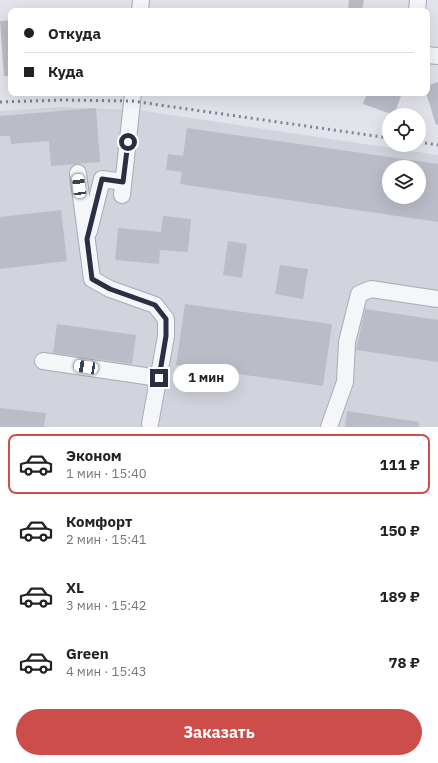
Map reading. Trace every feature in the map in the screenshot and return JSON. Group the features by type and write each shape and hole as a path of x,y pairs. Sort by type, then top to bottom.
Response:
{"lane":[{"path":"87,239 102,179 122,189 133,96"},
{"path":"78,173 92,279 110,289 155,305 166,319 166,336 150,424"},
{"path":"329,427 344,382 347,342 359,294 371,289 438,299"},
{"path":"42,361 159,378"}],"shaded area":[{"path":"61,107 138,110 382,147 382,152 418,152 438,155 438,427 0,427 0,111"}],"building":[{"path":"349,0 364,0 363,8 348,8"},
{"path":"8,20 8,76 4,76 0,21"},
{"path":"438,82 438,124 436,125 427,96 430,96 430,85"},
{"path":"366,96 401,96 397,108 382,108 382,111 363,104"},
{"path":"96,108 100,162 51,166 49,141 11,144 10,136 0,136 0,116"},
{"path":"187,128 410,160 382,160 382,204 426,204 426,162 438,164 438,222 180,184 182,172 166,170 168,154 183,156"},
{"path":"61,210 67,261 0,269 0,217"},
{"path":"163,216 191,219 188,252 160,250 159,264 115,260 118,228 161,232"},
{"path":"228,241 247,244 242,278 223,275"},
{"path":"280,265 308,269 303,299 275,294"},
{"path":"185,304 332,324 323,386 176,365"},
{"path":"365,309 438,320 438,362 356,350"},
{"path":"57,324 136,335 132,364 53,353"},
{"path":"0,408 46,413 44,427 0,427"},
{"path":"347,411 419,422 419,427 345,427"}],"railway":[{"path":"0,102 62,100 132,101 382,137"},
{"path":"426,143 438,145"}],"route":[{"path":"128,142 123,182 102,179 87,239 92,279 110,289 155,305 166,319 166,336 159,378"}]}
